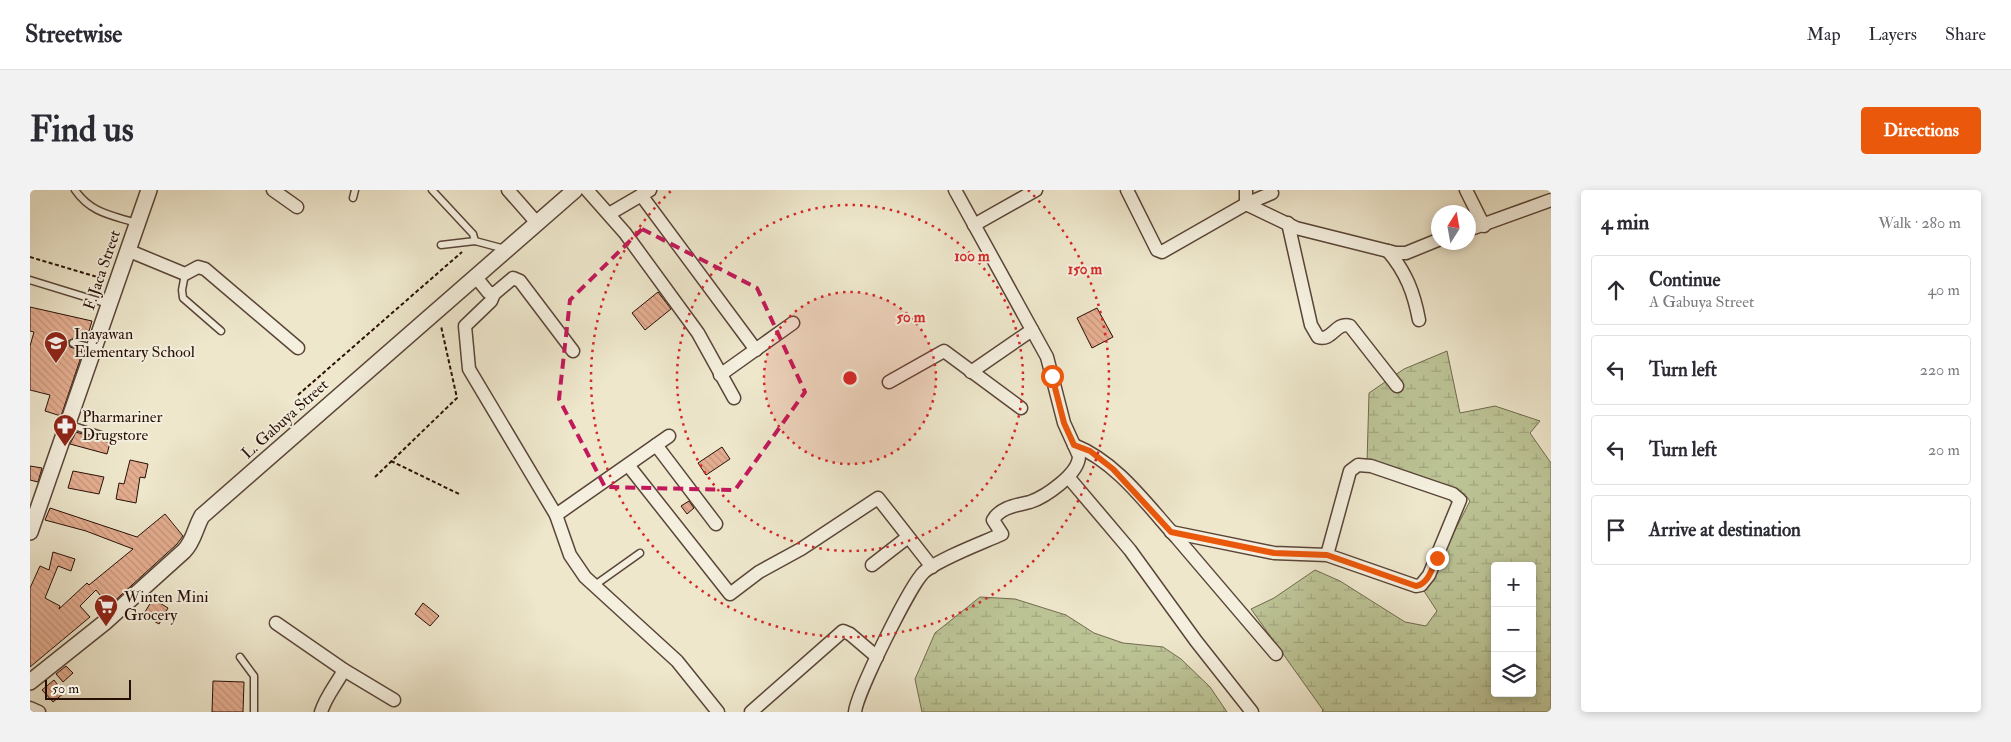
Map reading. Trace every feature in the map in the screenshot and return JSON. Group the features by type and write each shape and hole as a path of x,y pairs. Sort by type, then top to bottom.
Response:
{"street":[{"name":"F. Jaca Street","path":"30,532 149,190"},
{"path":"273,190 297,206"},
{"path":"508,190 537,223"},
{"name":"L. Gabuya Street","path":"30,682 104,623 184,551 193,540 197,524 202,516 575,190"},
{"path":"587,190 609,214 698,333 734,398"},
{"path":"855,712 860,692 916,581 932,567 1002,534 993,520 995,516 1015,504 1031,501 1069,478 1079,461 1064,423 1047,357 955,190"},
{"path":"974,225 1036,190"},
{"path":"1128,190 1157,250 1162,252 1246,204 1272,193"},
{"path":"1246,190 1246,204"},
{"path":"1466,190 1484,226"},
{"path":"609,214 645,192 756,350"},
{"path":"1476,228 1551,200"},
{"path":"1246,204 1288,224 1330,238 1388,251 1406,252 1431,243"},
{"path":"1288,224 1311,325 1318,337 1329,336 1340,326 1346,324 1350,326 1397,386"},
{"path":"127,250 185,274 198,267 205,269 298,348"},
{"path":"1388,251 1401,266 1411,285 1419,320"},
{"path":"475,276 488,292 494,294"},
{"path":"574,351 520,281 513,278 494,294 491,301 465,324 469,368 556,515 570,555 584,577 678,661 718,712"},
{"path":"720,374 794,323"},
{"path":"971,372 1032,330"},
{"path":"889,382 944,351 1021,408"},
{"path":"556,515 669,436"},
{"path":"656,445 716,524"},
{"path":"1074,445 1090,451 1113,469 1171,532 1276,654"},
{"path":"1171,532 1274,553 1327,555 1416,586 1421,585 1433,567 1460,500 1453,494 1371,466 1358,464 1350,471 1327,555"},
{"path":"628,465 732,594 759,572 801,548 878,498 932,567"},
{"path":"1069,478 1130,550 1196,641 1252,712"},
{"path":"872,565 908,537"},
{"path":"276,623 344,670 394,700"},
{"path":"751,712 843,631 850,634 877,657"},
{"path":"321,712 325,698 332,692 344,670"},
{"path":"30,708 39,712"}],"lane":[{"path":"75,190 86,204 93,209 136,223"},
{"path":"354,198 355,190"},
{"path":"432,190 473,234 475,241"},
{"path":"441,245 475,241 507,250"},
{"path":"185,274 182,290 183,298 222,331"},
{"path":"30,280 108,304"},
{"path":"73,343 93,348"},
{"path":"68,424 114,439"},
{"path":"595,585 640,553"},
{"path":"240,657 254,676 254,712"}],"path":[{"path":"298,395 475,241"},
{"path":"30,257 116,282"},
{"path":"374,477 457,398 437,309"},
{"path":"391,461 459,494"}],"highlighted area":[{"path":"642,229 757,288 805,392 735,490 605,487 559,399 570,300"}],"green space":[{"path":"1447,351 1460,413 1495,406 1540,421 1530,433 1551,463 1551,712 1322,712 1323,710 1251,609 1274,598 1315,570 1340,581 1405,622 1426,626 1437,611 1424,591 1470,501 1466,496 1367,463 1369,393 1404,369"},
{"path":"980,597 1015,599 1066,615 1094,633 1123,643 1163,647 1181,659 1210,687 1227,712 922,712 915,679 935,633"}],"building":[{"path":"658,292 671,309 645,330 632,313"},
{"name":"Inayawan Elementary School","path":"30,307 92,321 86,341 74,338 68,341 70,347 83,351 61,416 45,411 50,395 30,390 30,346 34,332 30,331"},
{"path":"1097,308 1113,337 1092,348 1077,318"},
{"path":"76,432 110,443 107,454 70,444"},
{"path":"722,447 730,459 706,475 698,463"},
{"path":"130,460 148,464 145,478 140,477 136,503 116,499 119,483 124,484"},
{"path":"30,466 42,468 38,482 30,480"},
{"path":"73,471 104,477 99,494 68,488"},
{"path":"689,501 694,508 687,514 681,506"},
{"path":"50,508 137,537 165,514 183,536 177,544 109,606 96,590 80,606 90,617 30,667 30,588 40,566 49,570 53,552 75,559 71,571 58,566 45,598 60,606 59,609 87,583 89,585 133,549 86,531 45,520"},
{"path":"153,599 168,608 159,624 143,615"},
{"path":"423,603 439,616 430,626 415,614"},
{"path":"66,666 73,673 63,682 56,674"},
{"path":"54,680 64,693 53,702 42,690"},
{"path":"213,681 244,682 243,712 212,712"}],"place":[{"name":"Inayawan Elementary School","path":"56,364"},
{"name":"Pharmariner Drugstore","path":"65,447"},
{"name":"Winten Mini Grocery","path":"106,627"}],"route":[{"path":"1052,376 1064,423 1074,445 1090,451 1113,469 1171,532 1274,553 1309,553 1335,556 1381,575 1416,586 1421,585 1426,580 1437,558"}]}
